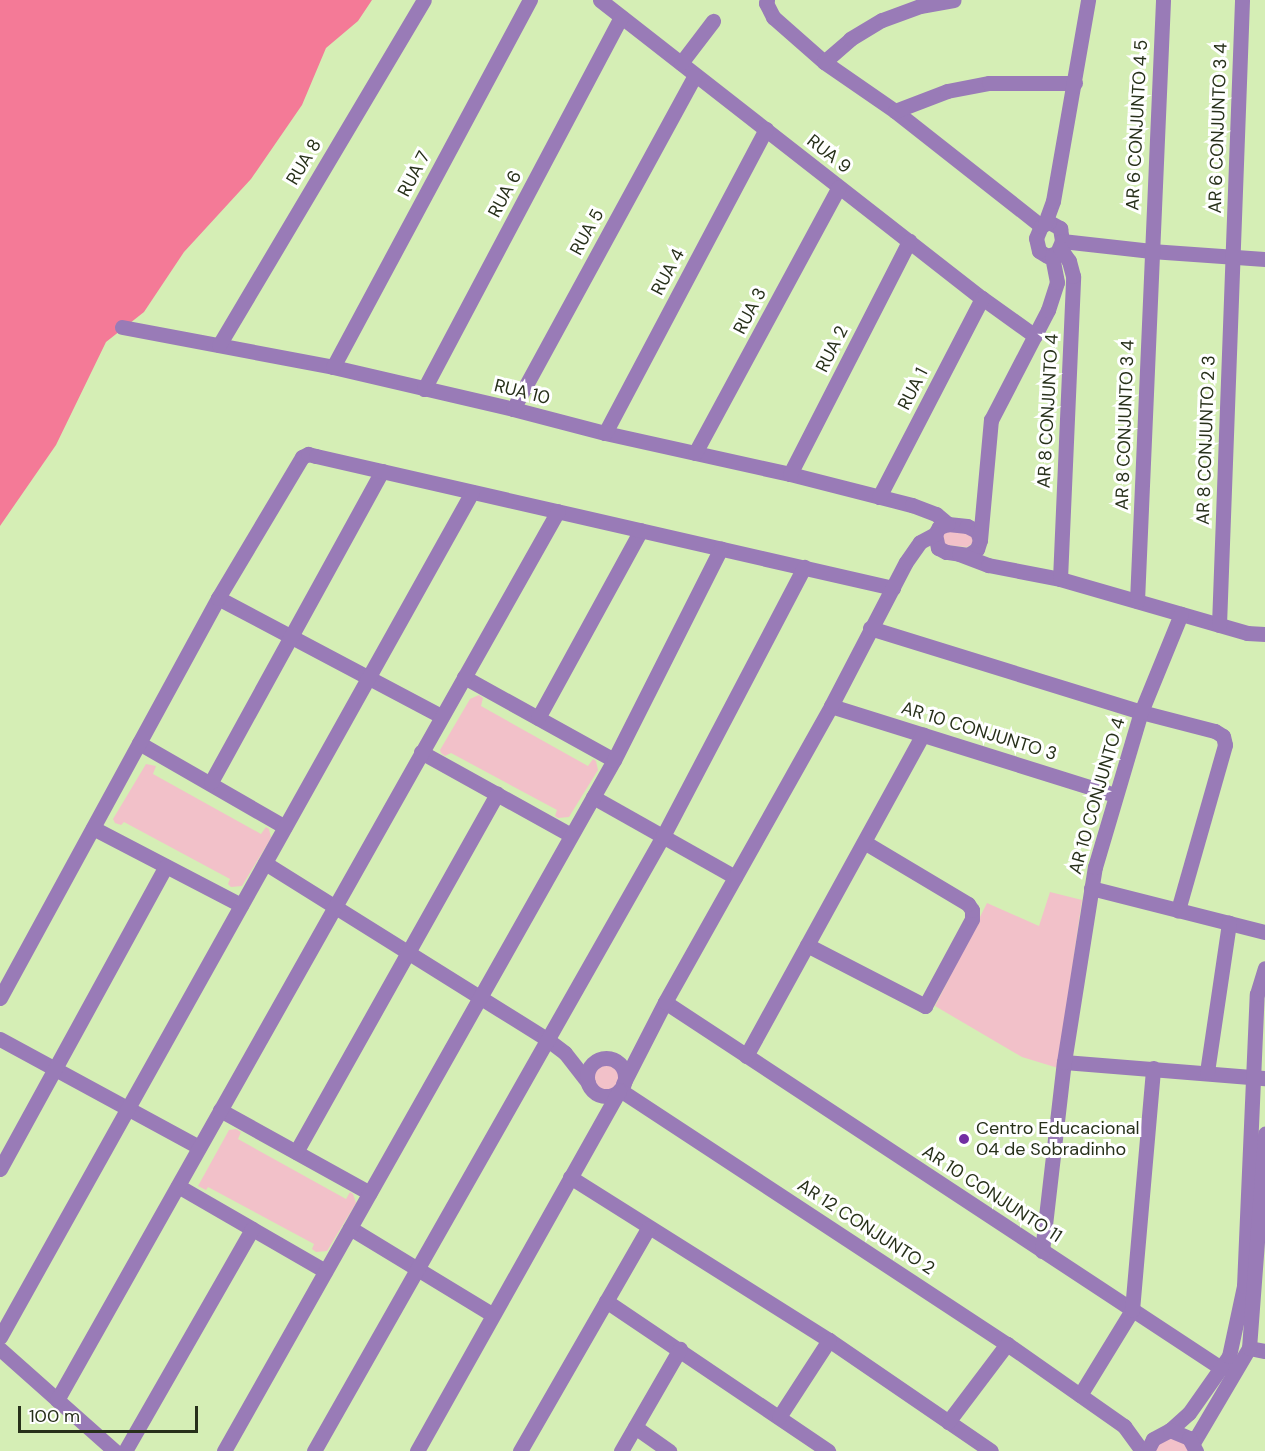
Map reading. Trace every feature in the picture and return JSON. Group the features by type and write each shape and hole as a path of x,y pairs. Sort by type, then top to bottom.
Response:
{"street":[{"name":"RUA 8","path":"219,345 424,0"},
{"name":"RUA 7","path":"333,367 530,0"},
{"name":"RUA 9","path":"600,0 982,298 1035,336"},
{"path":"767,0 766,3 774,17 824,62 895,111 1053,237"},
{"path":"824,62 850,39 882,20 920,6 953,0"},
{"path":"906,562 922,551 968,555 979,544 991,420 1048,310 1058,282 1053,237 1053,201 1088,0"},
{"name":"AR 6 CONJUNTO 4 5","path":"1151,251 1163,0"},
{"name":"AR 6 CONJUNTO 3 4","path":"1233,258 1242,0"},
{"name":"RUA 6","path":"424,389 621,16"},
{"path":"681,63 713,21"},
{"name":"RUA 5","path":"513,409 695,75"},
{"path":"895,111 947,91 989,83 1075,83"},
{"name":"RUA 4","path":"605,433 766,129"},
{"name":"RUA 3","path":"695,453 839,187"},
{"path":"1012,204 1036,242 1053,237 1151,251 1265,259"},
{"name":"AR 8 CONJUNTO 4","path":"1053,237 1069,261 1073,276 1060,579"},
{"name":"RUA 2","path":"790,474 909,241"},
{"name":"AR 8 CONJUNTO 3 4","path":"1137,601 1151,251"},
{"name":"AR 8 CONJUNTO 2 3","path":"1219,625 1233,258"},
{"name":"RUA 1","path":"879,497 982,298"},
{"name":"RUA 10","path":"122,327 333,367 605,433 790,474 912,505 940,529"},
{"path":"0,998 218,598 295,464 308,454 893,588"},
{"path":"211,782 382,471"},
{"path":"0,1337 472,492"},
{"path":"967,526 976,515 984,498"},
{"path":"57,1400 558,511"},
{"path":"417,1451 602,1119 612,1106 665,1002 831,706 906,562 920,542 940,529 967,526 977,531 979,544 1009,568"},
{"path":"940,529 935,544 942,551"},
{"path":"538,718 641,530"},
{"path":"224,1451 614,760 721,548"},
{"path":"958,554 988,565 1060,579 1247,633 1265,634"},
{"path":"314,1451 663,836 804,567"},
{"path":"218,598 293,635 441,716"},
{"path":"870,628 1140,712 1181,614"},
{"path":"1247,633 1265,646"},
{"path":"464,677 614,760"},
{"name":"AR 10 CONJUNTO 3","path":"831,706 1115,795"},
{"name":"AR 10 CONJUNTO 4","path":"1178,910 1225,745 1223,736 1215,731 1140,712 1115,795 1091,888 1229,923 1265,932"},
{"path":"746,1056 923,734"},
{"path":"139,743 285,826"},
{"path":"421,752 571,835"},
{"path":"296,1152 497,794"},
{"path":"593,797 735,877"},
{"path":"93,828 241,905"},
{"path":"807,945 925,1006 972,919 972,910 968,904 864,842"},
{"path":"265,862 548,1040 565,1053 590,1086 602,1106 602,1119"},
{"path":"0,1169 166,866"},
{"path":"1042,1251 1064,1062 1091,888"},
{"path":"1207,1072 1229,923"},
{"path":"1147,1451 1153,1439 1189,1413 1229,1356 1244,1286 1260,1078 1257,994 1265,968"},
{"name":"AR 10 CONJUNTO 11","path":"665,1002 1221,1368"},
{"path":"0,1039 199,1147"},
{"path":"590,1086 588,1071 594,1063 606,1059 617,1062 634,1056 644,1047"},
{"path":"565,1053 594,1063"},
{"path":"590,1086 608,1096 621,1088 624,1072 617,1062"},
{"path":"1064,1062 1260,1078"},
{"path":"1080,1395 1132,1310 1153,1068"},
{"name":"AR 12 CONJUNTO 2","path":"621,1088 1007,1344 1124,1426"},
{"path":"220,1110 370,1193"},
{"path":"1124,1426 1147,1431 1184,1434 1194,1447 1249,1348 1265,1134"},
{"path":"570,1177 829,1340 991,1451"},
{"path":"178,1186 325,1270"},
{"path":"350,1228 493,1315"},
{"path":"520,1451 648,1228"},
{"path":"125,1451 252,1229"},
{"path":"606,1301 828,1451"},
{"path":"779,1417 829,1340"},
{"path":"948,1422 1007,1344"},
{"path":"1249,1348 1265,1351"},
{"path":"0,1349 115,1451"},
{"path":"621,1451 680,1349"},
{"path":"1124,1426 1142,1451"},
{"path":"635,1427 669,1451"}],"shaded area":[{"path":"0,0 372,0 358,21 326,48 302,105 251,179 184,252 144,312 106,342 56,445 0,526"},
{"path":"970,529 973,543 967,547 945,545 939,533"},
{"path":"479,695 483,698 481,706 588,766 593,759 596,761 598,770 569,817 558,818 555,816 557,810 451,753 445,756 441,753 440,750 470,699"},
{"path":"146,764 156,766 153,774 261,834 266,827 269,829 271,838 242,886 231,887 228,884 230,879 124,822 121,825 115,823 113,819"},
{"path":"1050,892 1082,900 1058,1068 1022,1057 935,1006 987,903 1039,926"},
{"path":"607,1063 617,1067 621,1077 617,1087 607,1091 597,1087 593,1077 597,1067"},
{"path":"236,1129 241,1132 238,1139 346,1199 350,1192 353,1194 356,1203 327,1251 316,1252 312,1249 314,1244 208,1187 206,1190 198,1186 229,1130"},
{"path":"1173,1433 1192,1451 1153,1451 1153,1448"}],"place":[{"name":"Centro Educacional 04 de Sobradinho","path":"964,1139"}]}
